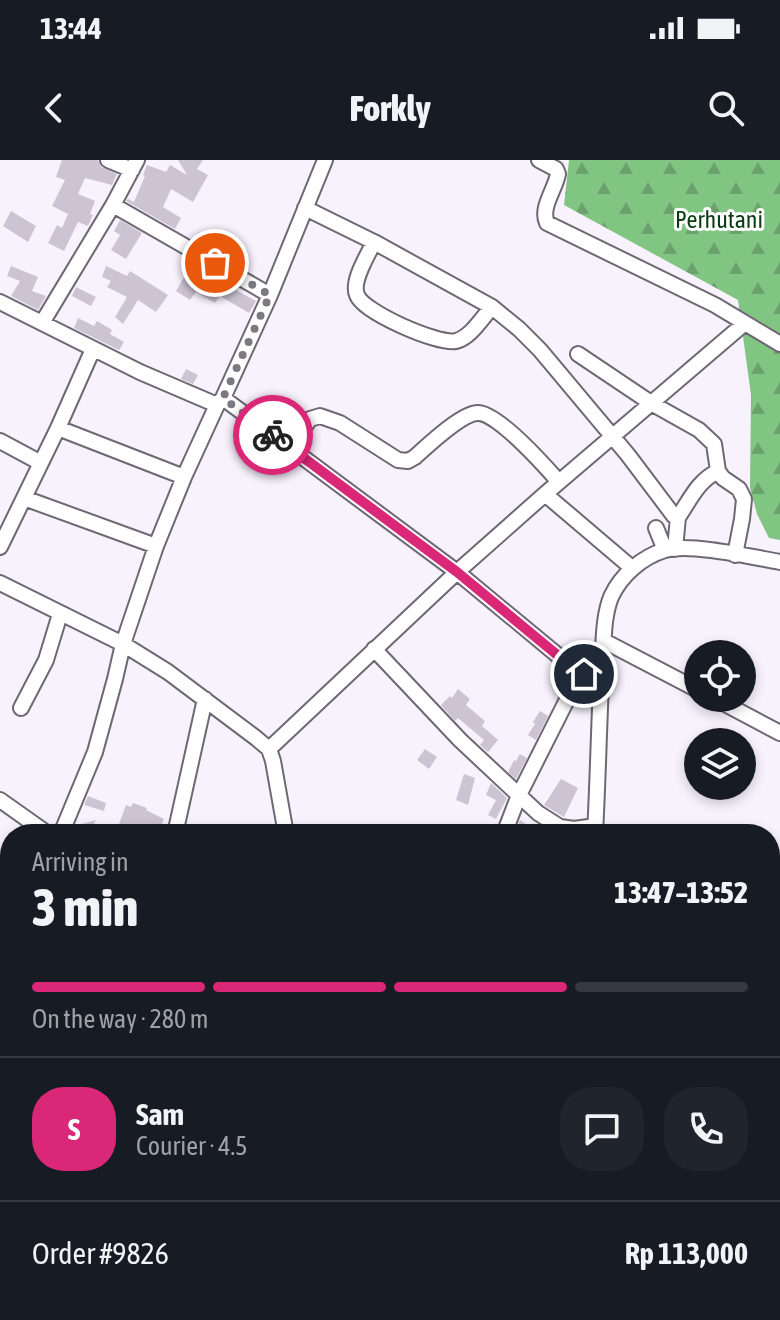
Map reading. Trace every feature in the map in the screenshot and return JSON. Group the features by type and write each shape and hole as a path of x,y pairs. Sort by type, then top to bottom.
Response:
{"street":[{"path":"42,323 134,165 108,160"},
{"path":"65,824 95,752 123,644 156,546 184,477 270,295 325,160"},
{"path":"539,160 558,172 544,215 547,223 648,271 780,344"},
{"path":"113,205 270,295"},
{"path":"305,208 492,307 519,329 612,436 671,514 678,517"},
{"path":"374,242 361,267 355,292 368,308 427,336 451,342 470,332 492,307"},
{"path":"0,302 154,378 220,401 290,447 457,572 567,663 589,676"},
{"path":"269,749 457,572 745,323"},
{"path":"0,547 93,349"},
{"path":"578,354 651,403 699,430 716,447 718,471 739,489 744,499 735,555"},
{"path":"290,447 310,419 320,416 340,423 398,460 408,461 464,417 477,412 497,421 559,482"},
{"path":"58,428 184,477"},
{"path":"0,441 41,463"},
{"path":"670,550 678,517 696,488 718,471"},
{"path":"545,494 632,568"},
{"path":"24,498 156,546"},
{"path":"656,528 670,550"},
{"path":"508,824 519,795 589,676 604,641 613,593 632,568 649,557 670,550 780,562"},
{"path":"0,583 123,644 168,672 269,749 284,824"},
{"path":"21,708 46,660 60,614"},
{"path":"604,641 684,683"},
{"path":"374,649 451,730 519,795 555,824"},
{"path":"584,824 589,676"},
{"path":"177,824 205,699"},
{"path":"740,712 780,733"},
{"path":"0,800 34,824"}],"green space":[{"name":"Perhutani","path":"569,160 780,160 780,540 769,538 757,514 750,488 751,395 738,300 564,205"}],"building":[{"path":"62,160 98,160 101,167 117,174 112,185 85,178 78,194 95,201 90,214 93,215 88,226 78,222 64,251 48,243 57,225 62,228 68,214 52,206 65,180 56,177"},
{"path":"178,160 203,160 197,169 208,175 193,202 171,189 163,207 181,218 175,229 126,201 134,202 147,165 166,172 170,165 187,175"},
{"path":"11,211 36,226 28,242 3,226"},
{"path":"120,220 142,233 126,259 111,250 120,235 114,231"},
{"path":"11,266 38,277 32,291 46,296 38,310 11,296 20,281 7,276"},
{"path":"106,266 127,276 130,271 168,295 156,312 138,300 123,324 115,317 127,297 107,287 111,281 102,277"},
{"path":"190,267 256,301 249,313 220,296 215,303 196,292 190,300 176,291"},
{"path":"76,287 96,297 91,306 72,296"},
{"path":"78,318 94,326 97,321 112,330 110,334 124,342 119,350 74,328"},
{"path":"186,369 198,375 193,384 181,379"},
{"path":"458,689 470,699 466,705 485,721 482,726 498,740 488,752 480,745 484,740 458,718 455,721 441,705 450,696 452,698"},
{"path":"540,711 548,716 536,740 528,735"},
{"path":"425,749 437,757 429,769 417,760"},
{"path":"520,754 527,758 516,779 508,772"},
{"path":"464,774 475,778 468,805 456,800"},
{"path":"561,779 578,788 564,817 544,805"},
{"path":"491,783 507,798 496,819 488,815 496,800 486,795"},
{"path":"88,796 106,803 104,811 84,805"},
{"path":"133,803 147,808 164,819 162,824 119,824 126,805 131,807"}],"way so far":[{"path":"215,263 270,295 223,398 273,435"}],"route":[{"path":"273,435 457,572 584,674"}]}
